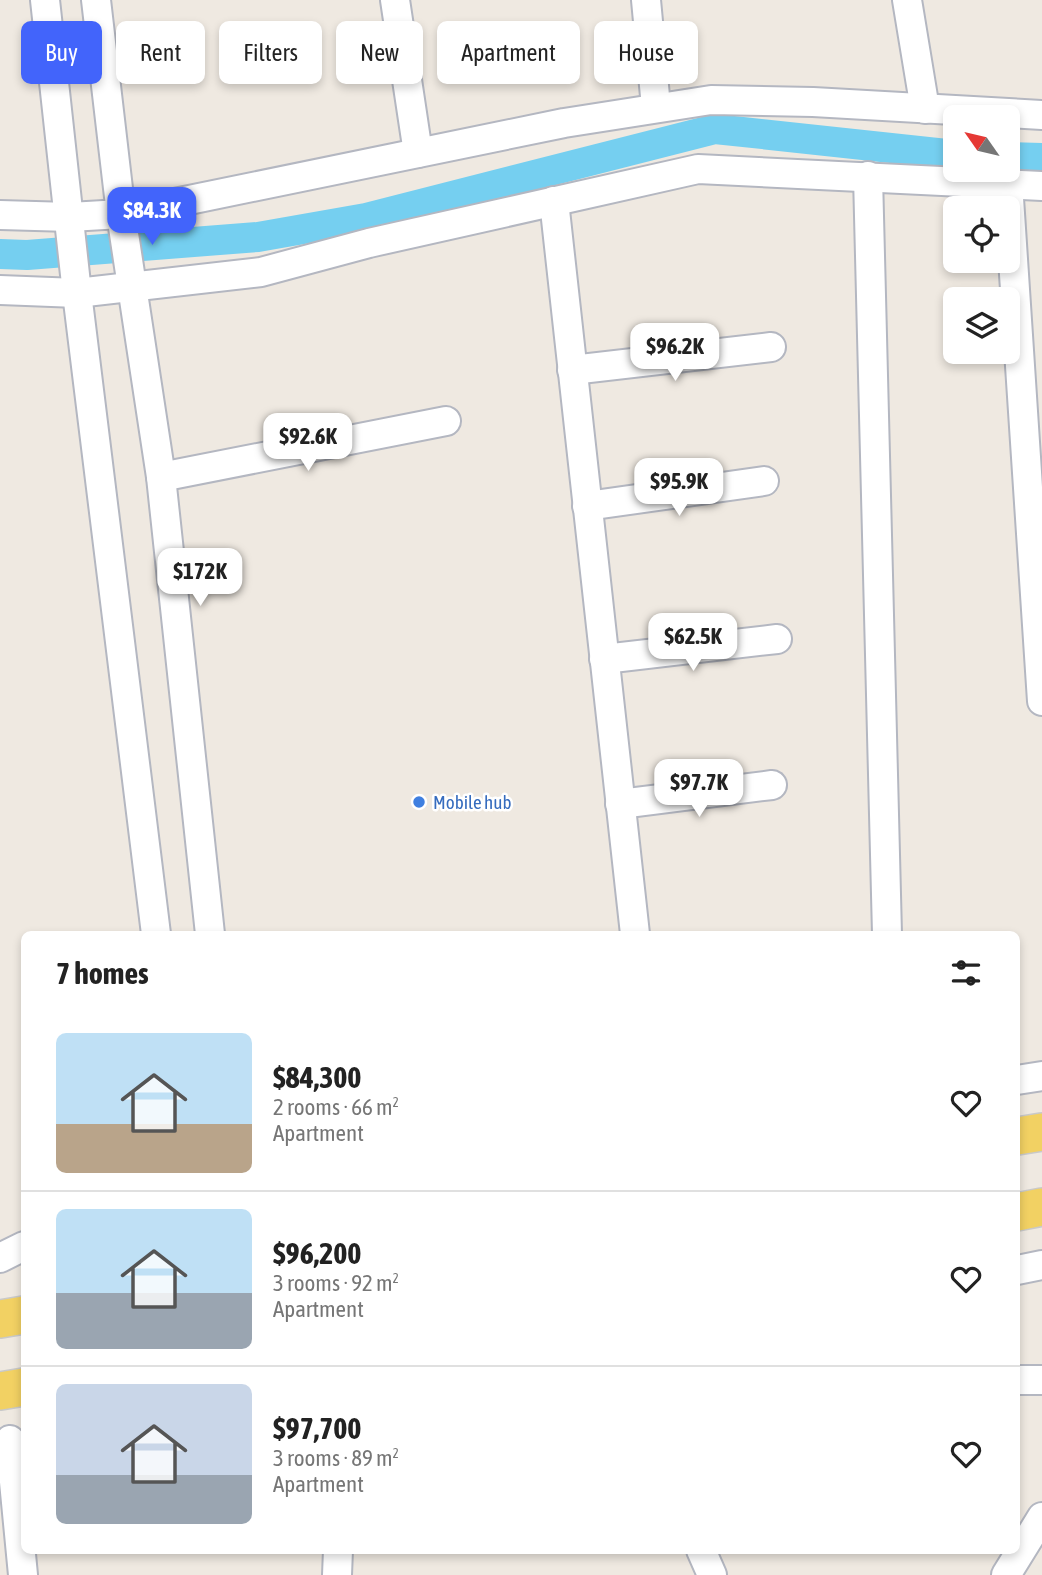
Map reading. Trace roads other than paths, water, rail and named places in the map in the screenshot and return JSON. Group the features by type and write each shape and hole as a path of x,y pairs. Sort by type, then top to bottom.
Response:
{"main road":[{"path":"1020,1136 1042,1132"},
{"path":"1020,1211 1042,1207"},
{"path":"0,1319 21,1316"},
{"path":"0,1391 21,1388"}],"street":[{"path":"45,0 77,293 156,931"},
{"path":"96,0 121,214 161,477 210,931"},
{"path":"395,0 418,153"},
{"path":"646,0 656,107"},
{"path":"907,0 925,109"},
{"path":"0,215 70,217 121,214 656,107 711,100 1042,115"},
{"path":"0,290 77,293 261,272 369,243 698,169 1042,186"},
{"path":"868,176 887,931"},
{"path":"1008,183 1042,701"},
{"path":"554,201 635,931"},
{"path":"572,370 771,346"},
{"path":"161,477 446,421"},
{"path":"587,506 764,481"},
{"path":"604,659 777,639"},
{"path":"620,804 772,785"},
{"path":"1020,1080 1042,1076"},
{"path":"0,1258 21,1248"},
{"path":"0,1266 21,1262"},
{"path":"1020,1269 1042,1265"},
{"path":"1020,1380 1042,1380"},
{"path":"12,1439 21,1550"},
{"path":"1020,1552 1042,1517"},
{"path":"21,1554 23,1575"},
{"path":"337,1575 338,1554"},
{"path":"703,1554 712,1575"},
{"path":"1006,1575 1019,1554"}],"waterway":[{"path":"0,254 27,255 258,237 366,218 715,129 943,154"},
{"path":"1020,157 1042,158"}],"place":[{"name":"Mobile hub","path":"419,802"}]}
